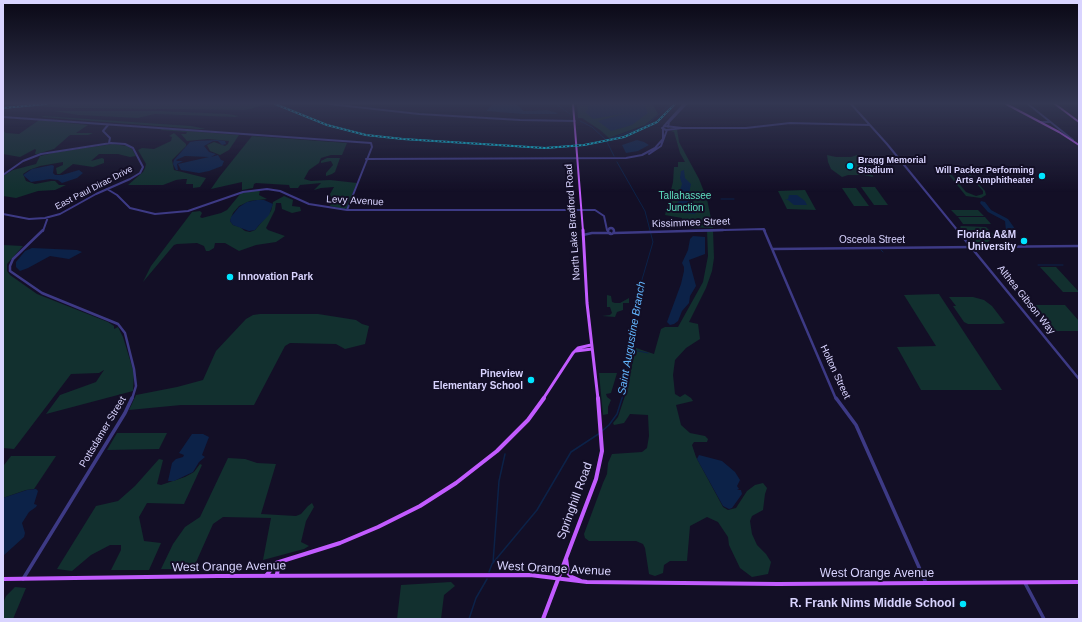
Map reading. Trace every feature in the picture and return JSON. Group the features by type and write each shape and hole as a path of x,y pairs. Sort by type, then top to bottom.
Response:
{"main road":[{"name":"North Lake Bradford Road","path":"576,133 587,303 591,338"},
{"path":"1062,133 1079,145"},
{"name":"Springhill Road","path":"543,619 596,479 602,441 591,338"},
{"path":"266,576 272,567 283,560 340,543 372,530 420,506 456,483 497,451 528,420 554,386 570,358 576,351 592,347"},
{"path":"567,554 568,572 575,578 587,582"},
{"path":"277,576 276,570 278,565 283,560"},
{"name":"West Orange Avenue","path":"3,579 266,576 538,576 587,582 778,584 1079,582"}],"street":[{"path":"3,175 23,161 41,154 109,144 110,138 104,133"},
{"path":"228,133 372,144 347,210"},
{"path":"578,159 624,158 645,154 659,145 663,133"},
{"path":"366,159 624,159 643,156 659,147 666,138 667,133"},
{"name":"Althea Gibson Way","path":"877,133 1079,379"},
{"name":"East Paul Dirac Drive","path":"3,214 29,219 48,217 65,212 140,173 143,166 135,150 131,146 119,143 109,144"},
{"name":"Levy Avenue","path":"107,189 117,195 128,207 155,214 188,211 240,192 263,188 280,191 309,204 347,210 582,210 600,212 604,216 607,229"},
{"name":"Pottsdamer Street","path":"22,579 125,413 136,386 134,369 125,333 118,324 42,293 10,271 10,266 13,259 42,232 48,217"},
{"path":"607,229 611,229 614,232"},
{"path":"603,233 607,229"},
{"path":"607,229 610,233"},
{"name":"Kissimmee Street","path":"610,233 764,229"},
{"name":"Holton Street","path":"764,229 835,396 856,426 926,583"},
{"path":"583,230 592,233"},
{"path":"583,235 592,233 610,233"},
{"name":"Osceola Street","path":"772,249 1079,246"},
{"path":"1025,583 1044,619"}],"green space":[{"path":"3,133 93,133 88,135 70,135 54,149 37,154 35,154 35,149 20,157 3,154"},
{"path":"174,133 186,144 186,146 172,160 174,170 206,178 200,187 193,188 193,184 186,184 187,179 176,180 163,185 128,185 143,172 145,168 146,164 138,150 142,148 154,149 171,141 172,137 169,136"},
{"path":"214,133 239,135 229,150 220,155 210,151 207,145 214,142 225,146 229,141 208,139 187,141 181,134"},
{"path":"603,133 623,133 609,138"},
{"name":"Tallahassee Junction","path":"674,133 678,133 679,142 699,179 707,199 713,228 681,227 682,218 665,215 673,182 674,167 678,167 678,162 685,162 680,153"},
{"path":"252,136 347,143 342,155 331,155 321,158 319,163 309,170 304,179 311,181 330,180 357,183 347,208 343,209 330,206 332,200 330,194 334,187 314,190 321,183 300,185 298,188 290,188 289,185 256,183 254,184 253,188 242,190 242,182 211,189"},
{"path":"113,144 127,146 132,149 136,156 130,157 118,154 99,154 91,161 102,158 104,159 104,163 93,167 73,164 60,174 57,174 56,168 63,165 63,162 40,166 23,174 26,181 35,184 55,181 59,185 66,185 55,190 38,191 16,198 3,196 3,176 13,170 36,164 40,156"},
{"name":"Bragg Memorial Stadium","path":"827,155 836,157 851,157 857,155 870,166 873,177 864,175 848,175 842,177 831,169"},
{"path":"327,158 340,158 335,172 326,176 326,173 333,165 331,161 321,163 321,161"},
{"path":"945,170 958,170 969,173 985,191 986,195 981,198 966,196","holes":["955,171 968,174 983,191 983,194 976,196 966,192 951,174"]},
{"path":"861,187 875,187 888,205 874,205"},
{"path":"842,188 856,188 869,206 854,206"},
{"path":"260,190 259,195 267,199 250,201 239,206 233,213 230,221 233,225 240,227 245,231 250,232 255,230 271,211 273,202 284,196 293,200 292,206 300,207 301,211 292,213 282,209 281,203 276,203 275,210 266,228 285,236 276,242 256,245 239,251 225,243 215,243 214,248 209,251 206,251 204,246 197,243 177,244 174,245 143,282 151,266 192,212 200,211 202,213 200,217 202,218 221,213 227,210 241,193"},
{"path":"805,190 816,210 787,209 778,191"},
{"path":"951,210 978,210 984,216 957,216"},
{"path":"958,217 985,217 991,224 963,224"},
{"path":"960,227 986,227 993,234 993,237 988,242 974,243"},
{"path":"707,230 713,230 714,258 712,271 706,288 689,322 698,324 700,339 686,348 675,360 673,375 675,394 680,397 685,394 693,401 676,405 681,425 690,433 705,436 708,439 707,442 694,442 692,445 696,457 723,507 728,510 736,508 747,491 755,485 763,483 767,488 763,510 752,516 750,521 752,534 757,545 766,554 771,562 768,574 752,577 740,568 729,545 728,537 718,522 707,517 690,526 687,561 670,561 664,565 663,573 655,576 649,574 643,544 636,541 589,541 585,538 584,534 607,474 608,463 612,454 642,452 647,448 649,436 648,415 630,414 624,423 614,425 613,423 618,417 625,396 636,348 654,354 661,329 665,327 678,327 703,282 708,256"},
{"path":"3,245 23,246 7,264 7,271 10,275 37,294 108,322 114,326 114,329 118,327 123,337 134,373 133,391 46,414 60,395 96,382 104,370 99,373 71,374 14,449 3,448"},
{"path":"1040,267 1056,267 1079,292 1063,292"},
{"path":"939,294 1002,390 921,390 897,347 936,346 904,295"},
{"path":"607,295 611,296 612,302 615,303 620,303 629,298 629,303 623,303 623,310 617,312 615,317 602,316 610,315 612,313 610,307 607,307"},
{"path":"949,297 973,297 984,300 992,306 1005,323 968,324 964,322 953,306 956,306"},
{"path":"1035,305 1065,305 1079,321 1079,331 1056,331"},
{"path":"318,314 356,320 369,326 365,344 345,349 336,344 290,343 285,346 254,405 181,405 129,410 136,395 203,380 216,351 246,319 253,315"},
{"path":"599,373 617,373 611,393 606,394 611,400 608,407 608,414 603,415"},
{"path":"117,433 167,433 159,449 107,450"},
{"path":"11,456 56,456 34,489 26,490 3,498 4,465"},
{"path":"228,458 245,459 257,463 276,464 261,514 296,516 301,514 312,503 314,507 306,521 301,542 309,546 304,549 263,560 271,518 223,517 213,524 193,569 161,569 173,544 185,527 200,517"},
{"path":"159,459 163,460 157,484 161,485 185,477 194,472 200,464 202,465 184,504 147,503 139,517 144,541 161,543 149,570 111,570 121,550 121,545 110,545 91,555 72,571 57,569 96,506 118,501 135,486"},
{"path":"451,582 455,586 444,595 441,619 397,619 401,585"},
{"path":"15,587 26,588 13,619 3,619 3,603 6,596"}],"water":[{"path":"218,140 225,141 226,144 222,145 218,141 213,141 204,146 209,152 216,154 211,157 218,155 221,160 224,161 222,166 199,173 181,170 178,164 209,157 185,156 176,160 183,161 177,164 178,170 176,170 173,164 174,160 190,142"},
{"path":"637,140 649,145 638,151 626,153 622,145"},
{"path":"52,165 54,166 53,173 55,175 62,175 79,170 83,173 77,178 62,183 58,180 50,179 31,182 23,175 32,169"},
{"path":"684,170 685,178 691,184 688,198 693,204 696,212 695,214 683,213 675,207 675,205 682,198 679,193 682,184 680,178 681,171"},
{"path":"789,195 797,195 805,201 807,205 794,205 788,200 785,200 788,199"},
{"path":"264,200 273,204 269,215 255,230 249,231 233,225 230,221 231,217 239,207 247,202"},
{"path":"981,201 985,202 991,210 1008,219 1018,233 1010,233 1006,231 1005,221 988,212 980,203"},
{"path":"693,236 705,237 705,254 689,260 696,286 690,296 689,303 682,311 678,321 670,325 667,322 681,284 684,271 682,263 688,250 690,239"},
{"path":"32,248 77,250 82,252 69,259 50,256 20,271 16,267 16,262 25,251"},
{"path":"192,434 203,434 209,437 202,455 205,457 199,462 193,472 174,481 168,481 172,463 176,459 183,457 184,455 179,453"},
{"path":"699,455 722,461 735,472 740,480 737,486 739,489 737,490 741,490 742,494 732,508 729,509 723,506 697,459"},
{"path":"36,489 38,491 34,504 37,505 29,512 22,523 25,533 24,537 3,556 3,498 27,490"}],"waterway":[{"path":"598,133 606,140"},
{"name":"Saint Augustine Branch","path":"606,140 626,133"},
{"name":"Saint Augustine Branch","path":"606,140 614,156"},
{"name":"Saint Augustine Branch","path":"617,162 645,211 653,242 641,283 622,399"},
{"path":"721,199 734,199"},
{"path":"1038,265 1063,265"},
{"path":"633,350 648,353"},
{"name":"Saint Augustine Branch","path":"602,431 609,425 617,414 622,398"},
{"name":"Saint Augustine Branch","path":"493,563 537,510 571,452 600,433"},
{"path":"493,563 499,481 505,454"},
{"name":"Saint Augustine Branch","path":"489,572 493,563"},
{"name":"Saint Augustine Branch","path":"469,619 476,598 487,579"}],"railway":[{"path":"358,133 403,139 545,148 584,145 624,137 633,133"}],"place":[{"name":"Bragg Memorial Stadium","path":"850,166"},
{"name":"Will Packer Performing Arts Amphitheater","path":"1042,176"},
{"name":"Florida A&M University","path":"1024,241"},
{"name":"Innovation Park","path":"230,277"},
{"name":"Pineview Elementary School","path":"531,380"},
{"name":"R. Frank Nims Middle School","path":"963,604"}]}
